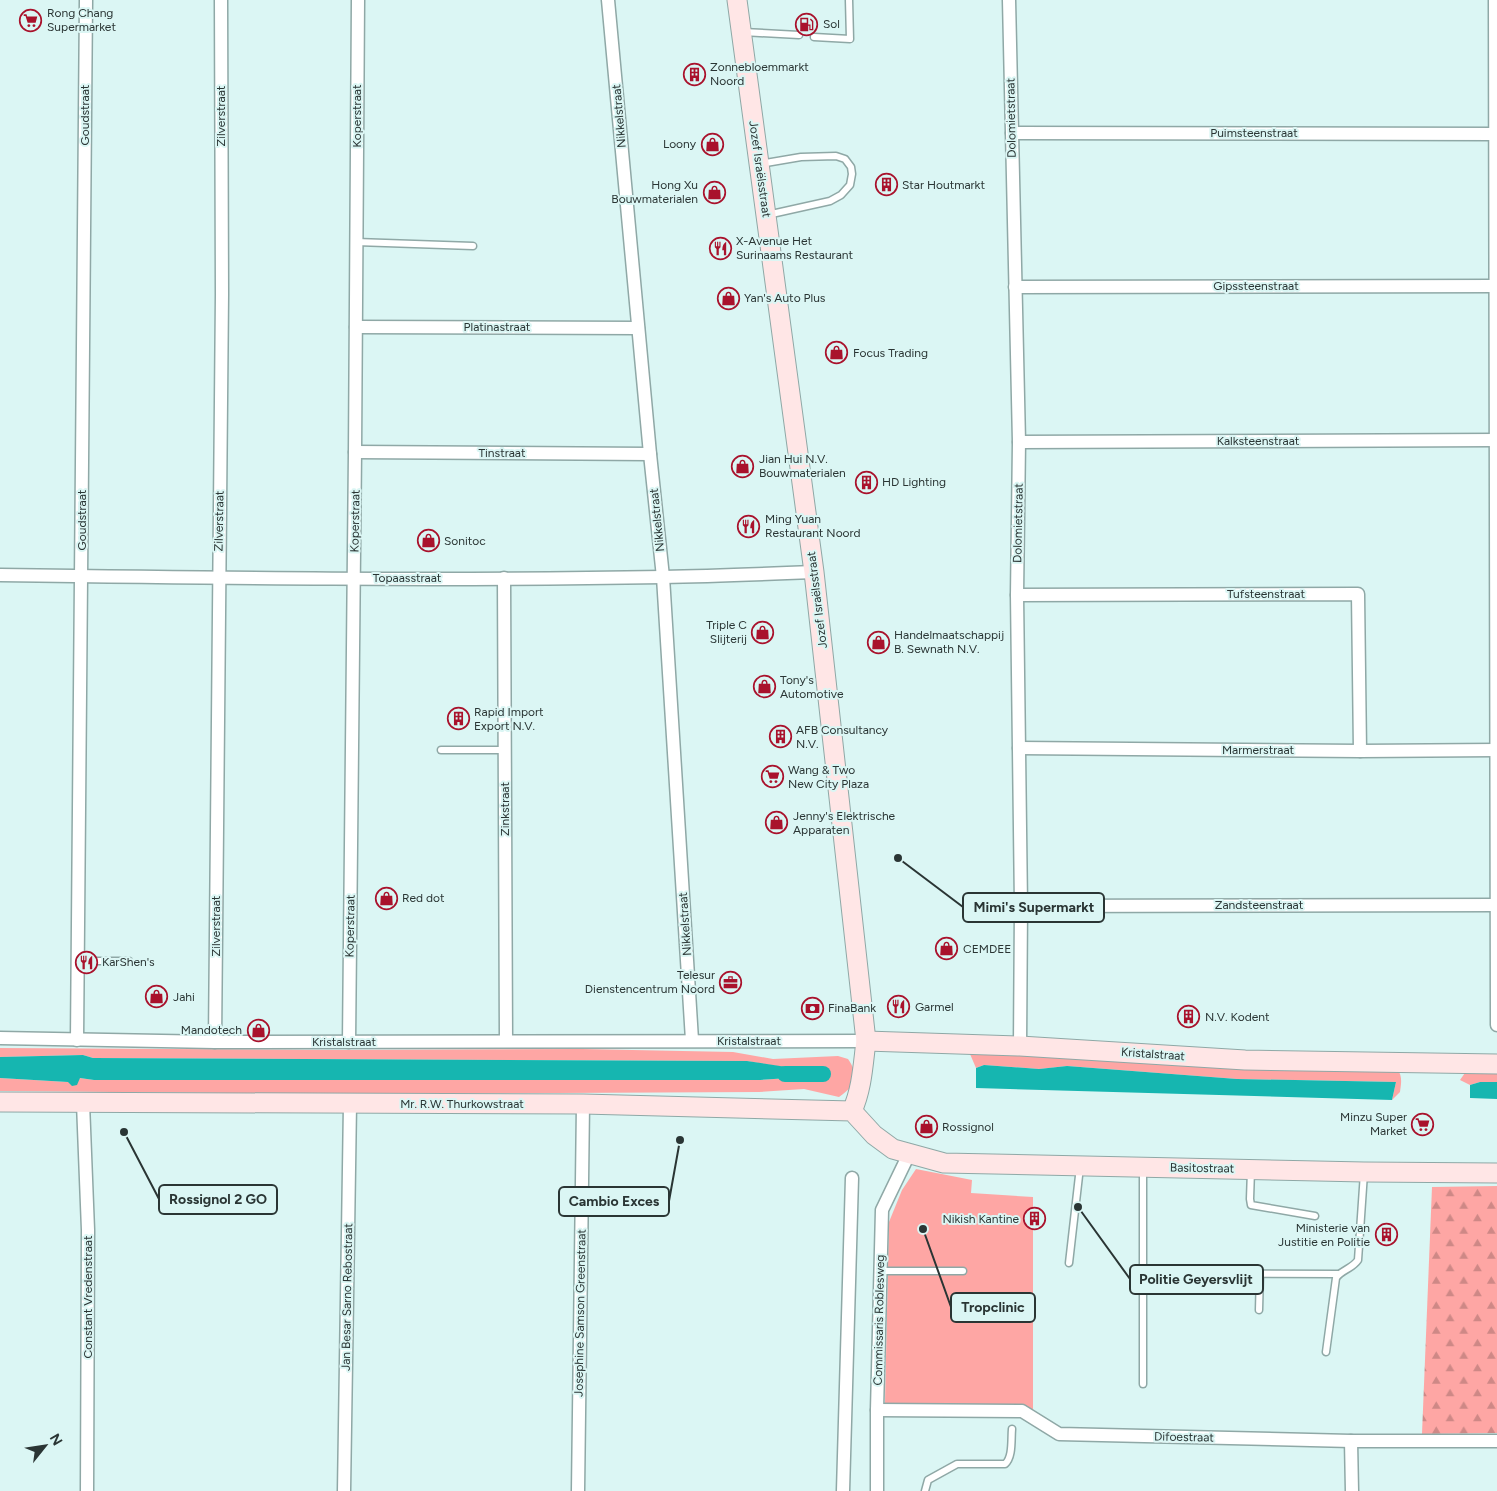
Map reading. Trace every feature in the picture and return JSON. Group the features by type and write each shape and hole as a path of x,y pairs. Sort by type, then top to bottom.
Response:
{"street":[{"name":"Goudstraat","path":"77,1040 86,0"},
{"name":"Zilverstraat","path":"215,1042 222,294 222,0"},
{"name":"Koperstraat","path":"349,1042 358,0"},
{"name":"Nikkelstraat","path":"608,0 650,454 664,577 692,1040"},
{"name":"Jozef Israëlsstraat","path":"737,0 814,572 866,1041 861,1084 858,1099 852,1111"},
{"name":"Dolomietstraat","path":"1010,0 1019,442 1017,595 1021,906 1020,1046"},
{"path":"1495,0 1497,1024"},
{"name":"Puimsteenstraat","path":"1012,133 1496,134"},
{"name":"Gipssteenstraat","path":"1015,287 1497,286"},
{"name":"Platinastraat","path":"356,327 638,328"},
{"name":"Kalksteenstraat","path":"1019,442 1497,440"},
{"name":"Tinstraat","path":"355,452 650,454"},
{"name":"Topaasstraat","path":"0,574 354,579 664,577 814,572"},
{"name":"Zinkstraat","path":"504,578 506,1041"},
{"name":"Tufsteenstraat","path":"1017,595 1358,594 1360,751"},
{"name":"Marmerstraat","path":"1019,748 1360,751 1496,750"},
{"name":"Zandsteenstraat","path":"1021,906 1496,905"},
{"name":"Kristalstraat","path":"0,1038 215,1042 866,1041 1020,1046 1245,1060 1497,1064"},
{"name":"Mr. R.W. Thurkowstraat","path":"0,1102 582,1104 852,1111"},
{"name":"Constant Vredenstraat","path":"83,1102 88,1230 87,1491"},
{"name":"Jan Besar Sarno Rebostraat","path":"344,1491 350,1104"},
{"name":"Josephine Samson Greenstraat","path":"578,1491 582,1104"},
{"path":"852,1111 874,1135 893,1148 909,1154"},
{"name":"Basitostraat","path":"909,1154 944,1163 1364,1172 1497,1172"},
{"name":"Commissaris Roblesweg","path":"878,1491 877,1410 882,1210 909,1154"},
{"path":"842,1491 852,1178"},
{"name":"Difoestraat","path":"877,1410 1022,1411 1058,1434 1350,1441 1497,1441"},
{"path":"1350,1441 1352,1491"}],"lane":[{"path":"814,37 850,39 849,0"},
{"path":"742,32 799,35"},
{"path":"759,165 801,157 836,156 845,159 851,167 852,174 850,185 841,195 830,201 766,215"},
{"path":"356,242 473,246"},
{"path":"441,750 505,750"},
{"path":"78,961 129,961"},
{"path":"1069,1263 1080,1166"},
{"path":"1143,1167 1143,1384"},
{"path":"1251,1169 1251,1206 1315,1216"},
{"path":"1143,1272 1338,1274 1355,1264 1358,1260 1364,1172"},
{"path":"881,1271 963,1271"},
{"path":"1259,1310 1260,1272"},
{"path":"1326,1352 1338,1274"},
{"path":"925,1491 928,1480 957,1464 1004,1464 1007,1462 1012,1429"}],"green space":[{"path":"0,1048 582,1049 733,1052 773,1059 838,1056 848,1059 854,1071 855,1080 850,1088 839,1097 804,1089 759,1092 341,1094 0,1091 0,1078 68,1082 80,1078 94,1080 760,1080 805,1077 806,1071 747,1061 93,1058 83,1055 0,1057"},
{"path":"970,1054 1090,1054 1397,1069 1401,1077 1401,1083 1400,1092 1392,1100 1396,1082 1237,1079 1067,1066 1039,1069 984,1065 976,1068"},
{"path":"1467,1070 1497,1070 1497,1082 1480,1082 1470,1085 1460,1080"},
{"path":"916,1169 972,1180 971,1193 1033,1197 1033,1411 1022,1406 885,1403 889,1222 902,1190"},
{"path":"1497,1186 1497,1433 1422,1434 1432,1187"}],"water":[{"path":"83,1055 93,1058 747,1061 806,1070 805,1077 760,1080 94,1080 80,1078 77,1085 72,1086 68,1082 0,1078 0,1057"},
{"path":"984,1065 1039,1069 1067,1066 1237,1079 1396,1082 1392,1100 976,1088 976,1068"},
{"path":"1480,1082 1497,1082 1497,1099 1470,1098 1470,1085"}],"waterway":[{"path":"785,1074 823,1074"}],"place":[{"name":"Rong Chang Supermarket","path":"31,20"},
{"name":"Sol","path":"807,24"},
{"name":"Zonnebloemmarkt Noord","path":"694,74"},
{"name":"Loony","path":"712,144"},
{"name":"Star Houtmarkt","path":"886,185"},
{"name":"Hong Xu Bouwmaterialen","path":"714,192"},
{"name":"X-Avenue Het Surinaams Restaurant","path":"720,248"},
{"name":"Yan's Auto Plus","path":"728,298"},
{"name":"Focus Trading","path":"837,353"},
{"name":"Jian Hui N.V. Bouwmaterialen","path":"743,466"},
{"name":"HD Lighting","path":"866,482"},
{"name":"Ming Yuan Restaurant Noord","path":"749,526"},
{"name":"Sonitoc","path":"428,541"},
{"name":"Triple C Slijterij","path":"763,632"},
{"name":"Handelmaatschappij B. Sewnath N.V.","path":"878,642"},
{"name":"Tony's Automotive","path":"764,687"},
{"name":"Rapid Import Export N.V.","path":"458,719"},
{"name":"AFB Consultancy N.V.","path":"780,737"},
{"name":"Wang & Two New City Plaza","path":"772,777"},
{"name":"Jenny's Elektrische Apparaten","path":"777,823"},
{"name":"Mimi's Supermarkt","path":"898,858"},
{"name":"Red dot","path":"386,898"},
{"name":"CEMDEE","path":"947,949"},
{"name":"KarShen's","path":"86,962"},
{"name":"Telesur Dienstencentrum Noord","path":"731,982"},
{"name":"Jahi","path":"157,997"},
{"name":"Garmel","path":"899,1007"},
{"name":"FinaBank","path":"812,1008"},
{"name":"N.V. Kodent","path":"1189,1017"},
{"name":"Mandotech","path":"258,1030"},
{"name":"Minzu Super Market","path":"1423,1124"},
{"name":"Rossignol","path":"926,1127"},
{"name":"Rossignol 2 GO","path":"124,1132"},
{"name":"Cambio Exces","path":"680,1140"},
{"name":"Politie Geyersvlijt","path":"1078,1207"},
{"name":"Nikish Kantine","path":"1035,1219"},
{"name":"Tropclinic","path":"923,1229"},
{"name":"Ministerie van Justitie en Politie","path":"1386,1235"}]}
